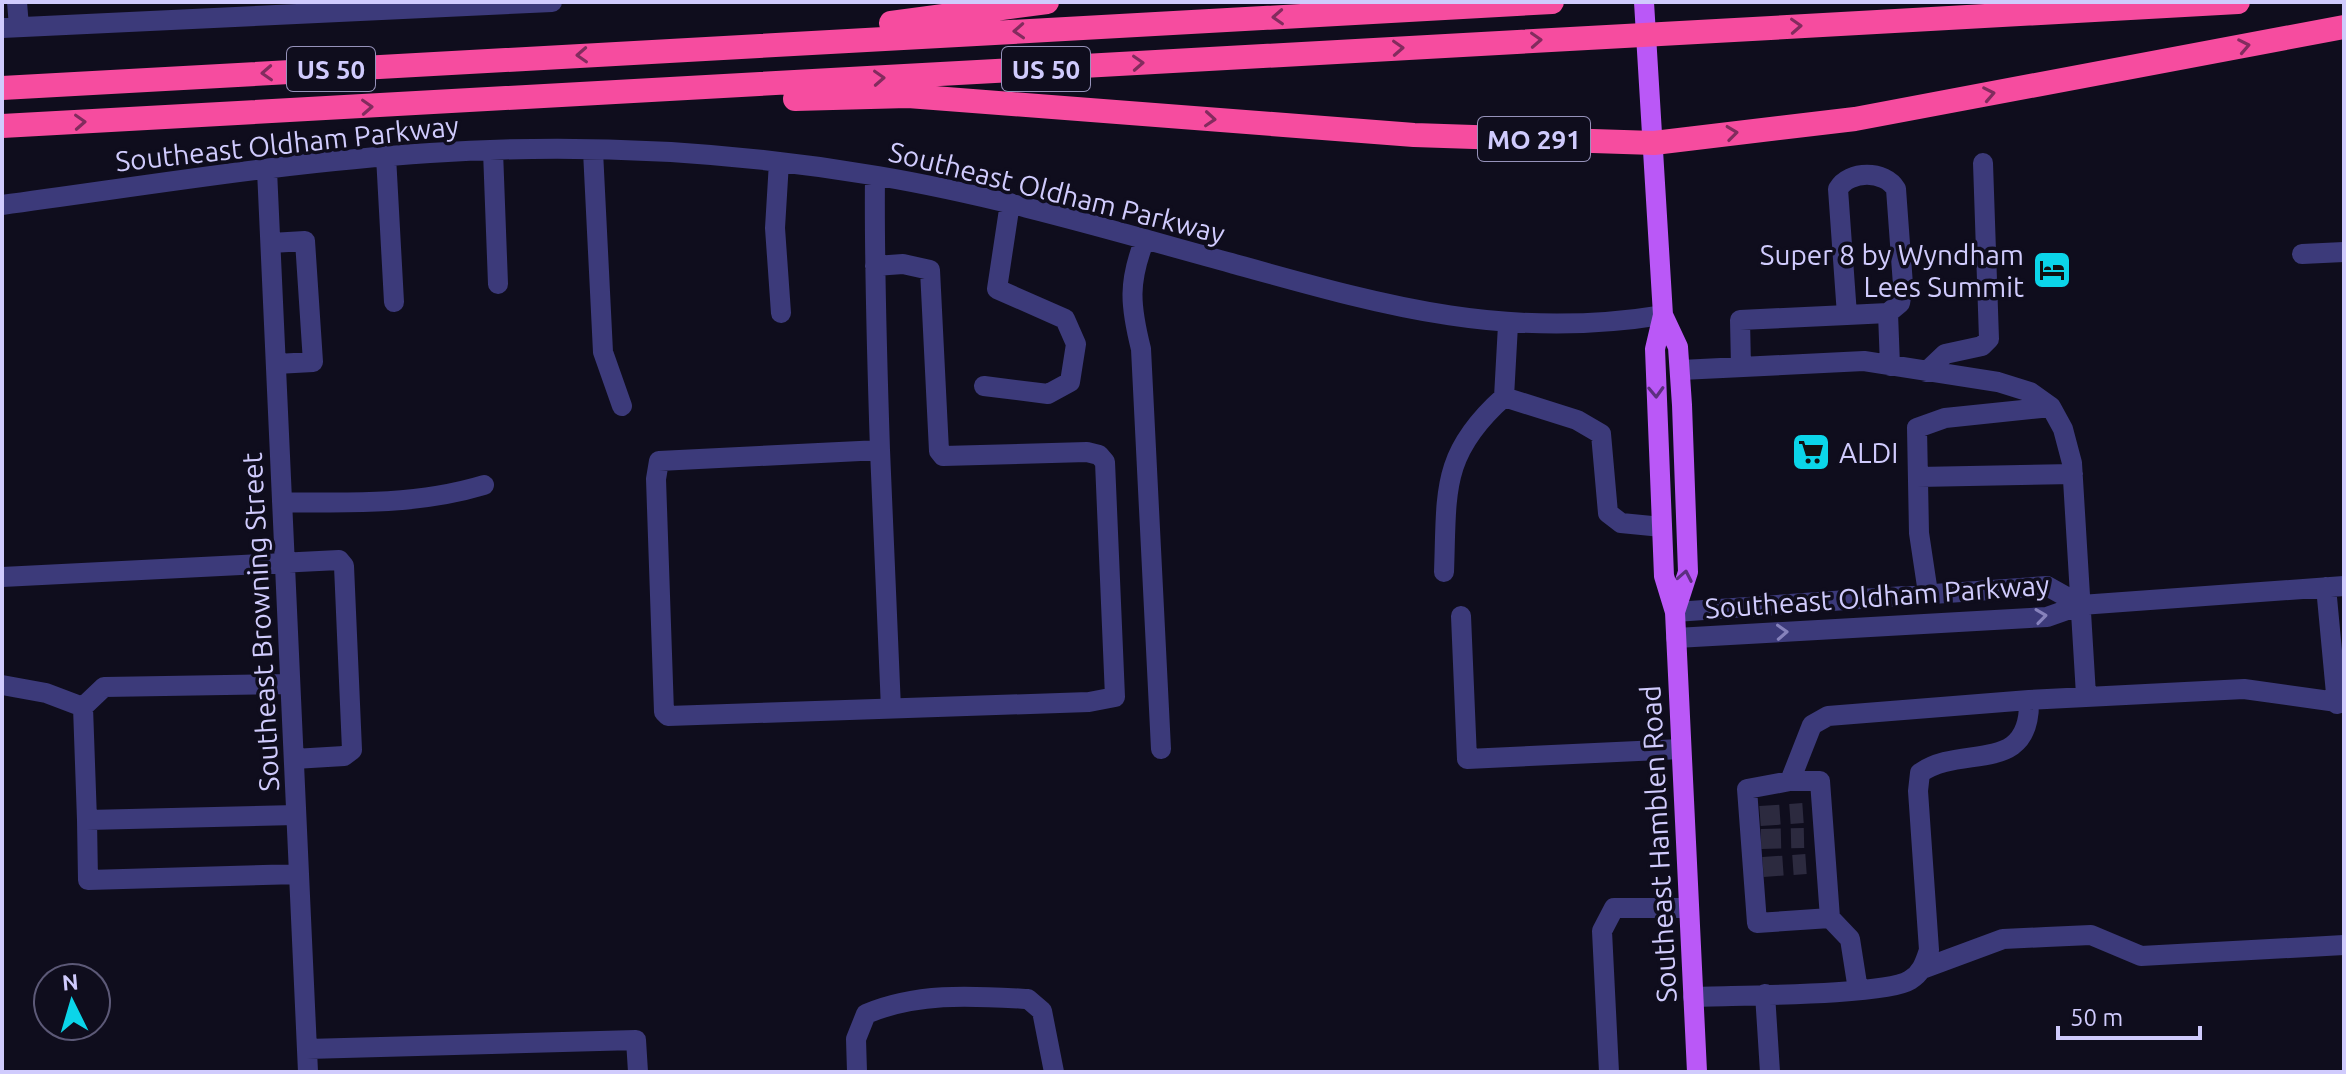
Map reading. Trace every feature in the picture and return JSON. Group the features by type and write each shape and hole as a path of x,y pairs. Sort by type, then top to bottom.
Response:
{"highway":[{"path":"660,51 678,35 888,24 1047,2"},
{"name":"US 50","path":"2,88 1552,2"},
{"name":"US 50","path":"2,126 2238,2"},
{"path":"1654,143 1855,119 2344,27"},
{"name":"MO 291","path":"633,92 651,106 908,96 1414,135 1654,143"}],"main road":[{"name":"Southeast Hamblen Road","path":"1644,2 1663,315 1655,349 1664,576 1675,612 1697,1072"},
{"name":"Southeast Hamblen Road","path":"1663,315 1678,347 1681,370 1688,572 1675,612"}],"street":[{"path":"17,2 11,28 119,12 552,2"},
{"path":"493,151 498,284"},
{"name":"Southeast Oldham Parkway","path":"2,205 386,156 493,151 593,151 779,162 875,176 1010,203 1355,298 1452,318 1508,325 1663,315"},
{"path":"593,151 603,352 622,406"},
{"path":"386,156 394,302"},
{"path":"779,162 775,228 781,313"},
{"path":"1926,372 1945,354 1982,346 1989,339 1983,163"},
{"name":"Southeast Browning Street","path":"267,170 308,1072"},
{"path":"875,176 880,450 891,709"},
{"path":"1741,367 1740,320 1847,315 1888,313 1900,303 1903,285 1896,189 1892,181 1880,176 1852,177 1838,189 1847,315"},
{"path":"984,386 1048,394 1070,382 1076,344 1065,319 997,289 1010,203"},
{"path":"1145,239 1132,273 1131,310 1141,349 1161,749"},
{"path":"271,243 305,241 313,362 276,364"},
{"path":"2302,254 2344,252"},
{"path":"875,266 899,264 930,270 939,451 943,456 1087,452 1099,455 1105,462 1115,697 1105,701 686,716 668,716 664,712 656,479 659,461 880,450"},
{"path":"1888,313 1890,366"},
{"path":"1444,572 1453,461 1476,421 1504,397 1508,325"},
{"path":"1681,370 1820,361 1890,366 1998,382 2030,392 2051,407 2063,429 2073,474 2086,695"},
{"path":"1504,397 1577,420 1601,434 1608,513 1621,523 1662,527"},
{"path":"1928,593 1919,533 1917,428 1945,418 2051,407"},
{"path":"1918,477 2073,474"},
{"path":"282,502 400,501 449,496 484,485"},
{"path":"2,577 339,560 344,566 352,750 349,754 294,759"},
{"name":"Southeast Oldham Parkway","path":"1675,612 1837,604 1928,593 2047,586 2081,605"},
{"path":"1790,781 1812,725 1828,716 2086,695 2244,689 2341,704 2335,587"},
{"name":"Southeast Oldham Parkway","path":"1676,638 2047,617 2081,605 2335,587"},
{"path":"1461,616 1467,759 1681,749"},
{"path":"290,684 104,687 83,707 88,880 299,874"},
{"path":"2,685 46,693 83,707"},
{"path":"1922,969 1929,950 1918,791 1920,773 1935,763 1998,755 2023,737 2030,724 2029,700"},
{"path":"1830,918 1757,923 1756,839 1747,789 1790,781 1820,781 1813,812 1816,863 1830,918 1850,939 1858,990"},
{"path":"87,820 296,815"},
{"path":"1609,1072 1602,931 1614,908 1689,908"},
{"path":"1693,997 1858,990 1908,982 1922,969 2003,939 2091,935 2141,956 2344,945"},
{"path":"1765,994 1770,1072"},
{"path":"857,1072 856,1039 866,1014 896,1001 942,997 1028,999 1042,1011 1054,1072"},
{"path":"307,1049 636,1040 638,1072"}],"tunnel":[{"path":"1760,816 1803,813"},
{"path":"1761,839 1804,838"},
{"path":"1763,867 1806,864"}],"place":[{"name":"Super 8 by Wyndham Lees Summit","path":"2052,270"},
{"name":"ALDI","path":"1811,452"}]}
